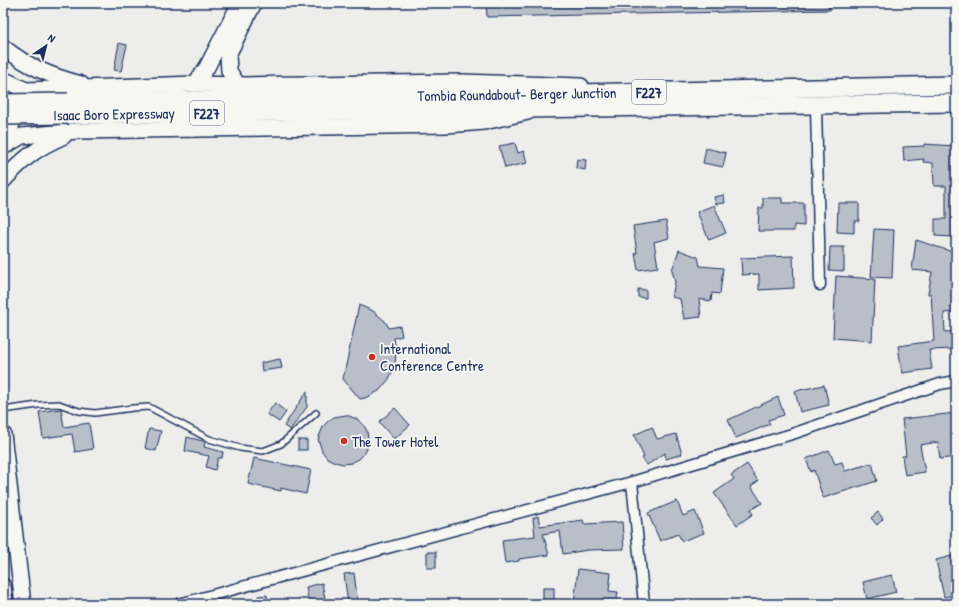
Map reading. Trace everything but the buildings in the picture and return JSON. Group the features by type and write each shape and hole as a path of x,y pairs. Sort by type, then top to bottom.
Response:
{"main road":[{"path":"195,84 207,67 240,3"},
{"path":"238,85 229,72 228,55 254,3"},
{"path":"3,47 33,67 64,79 96,88"},
{"path":"3,79 26,90 195,84 238,85 462,82 593,86 616,92"},
{"path":"3,79 11,94 14,112 11,130 3,147"},
{"name":"Tombia Roundabout- Berger Junction","path":"344,105 616,92 956,85"},
{"name":"Isaac Boro Expressway","path":"3,103 68,108 344,105"},
{"name":"Tombia Roundabout- Berger Junction","path":"344,105 542,109 956,103"},
{"name":"Isaac Boro Expressway","path":"3,116 68,108"},
{"path":"3,147 22,136 78,130 447,125 504,119 542,109"},
{"path":"3,181 17,165 32,152 48,142 78,130"},
{"path":"3,434 23,604"},
{"path":"3,586 5,604"}],"street":[{"path":"816,105 820,285"},
{"path":"179,604 632,482 792,434 940,384 956,381"},
{"path":"632,482 644,604"}],"lane":[{"path":"3,410 38,405 59,404 79,411 94,413 149,407 209,440 240,448 263,451 281,444 316,413"}],"place":[{"name":"International Conference Centre","path":"372,357"},
{"name":"The Tower Hotel","path":"344,441"}]}
